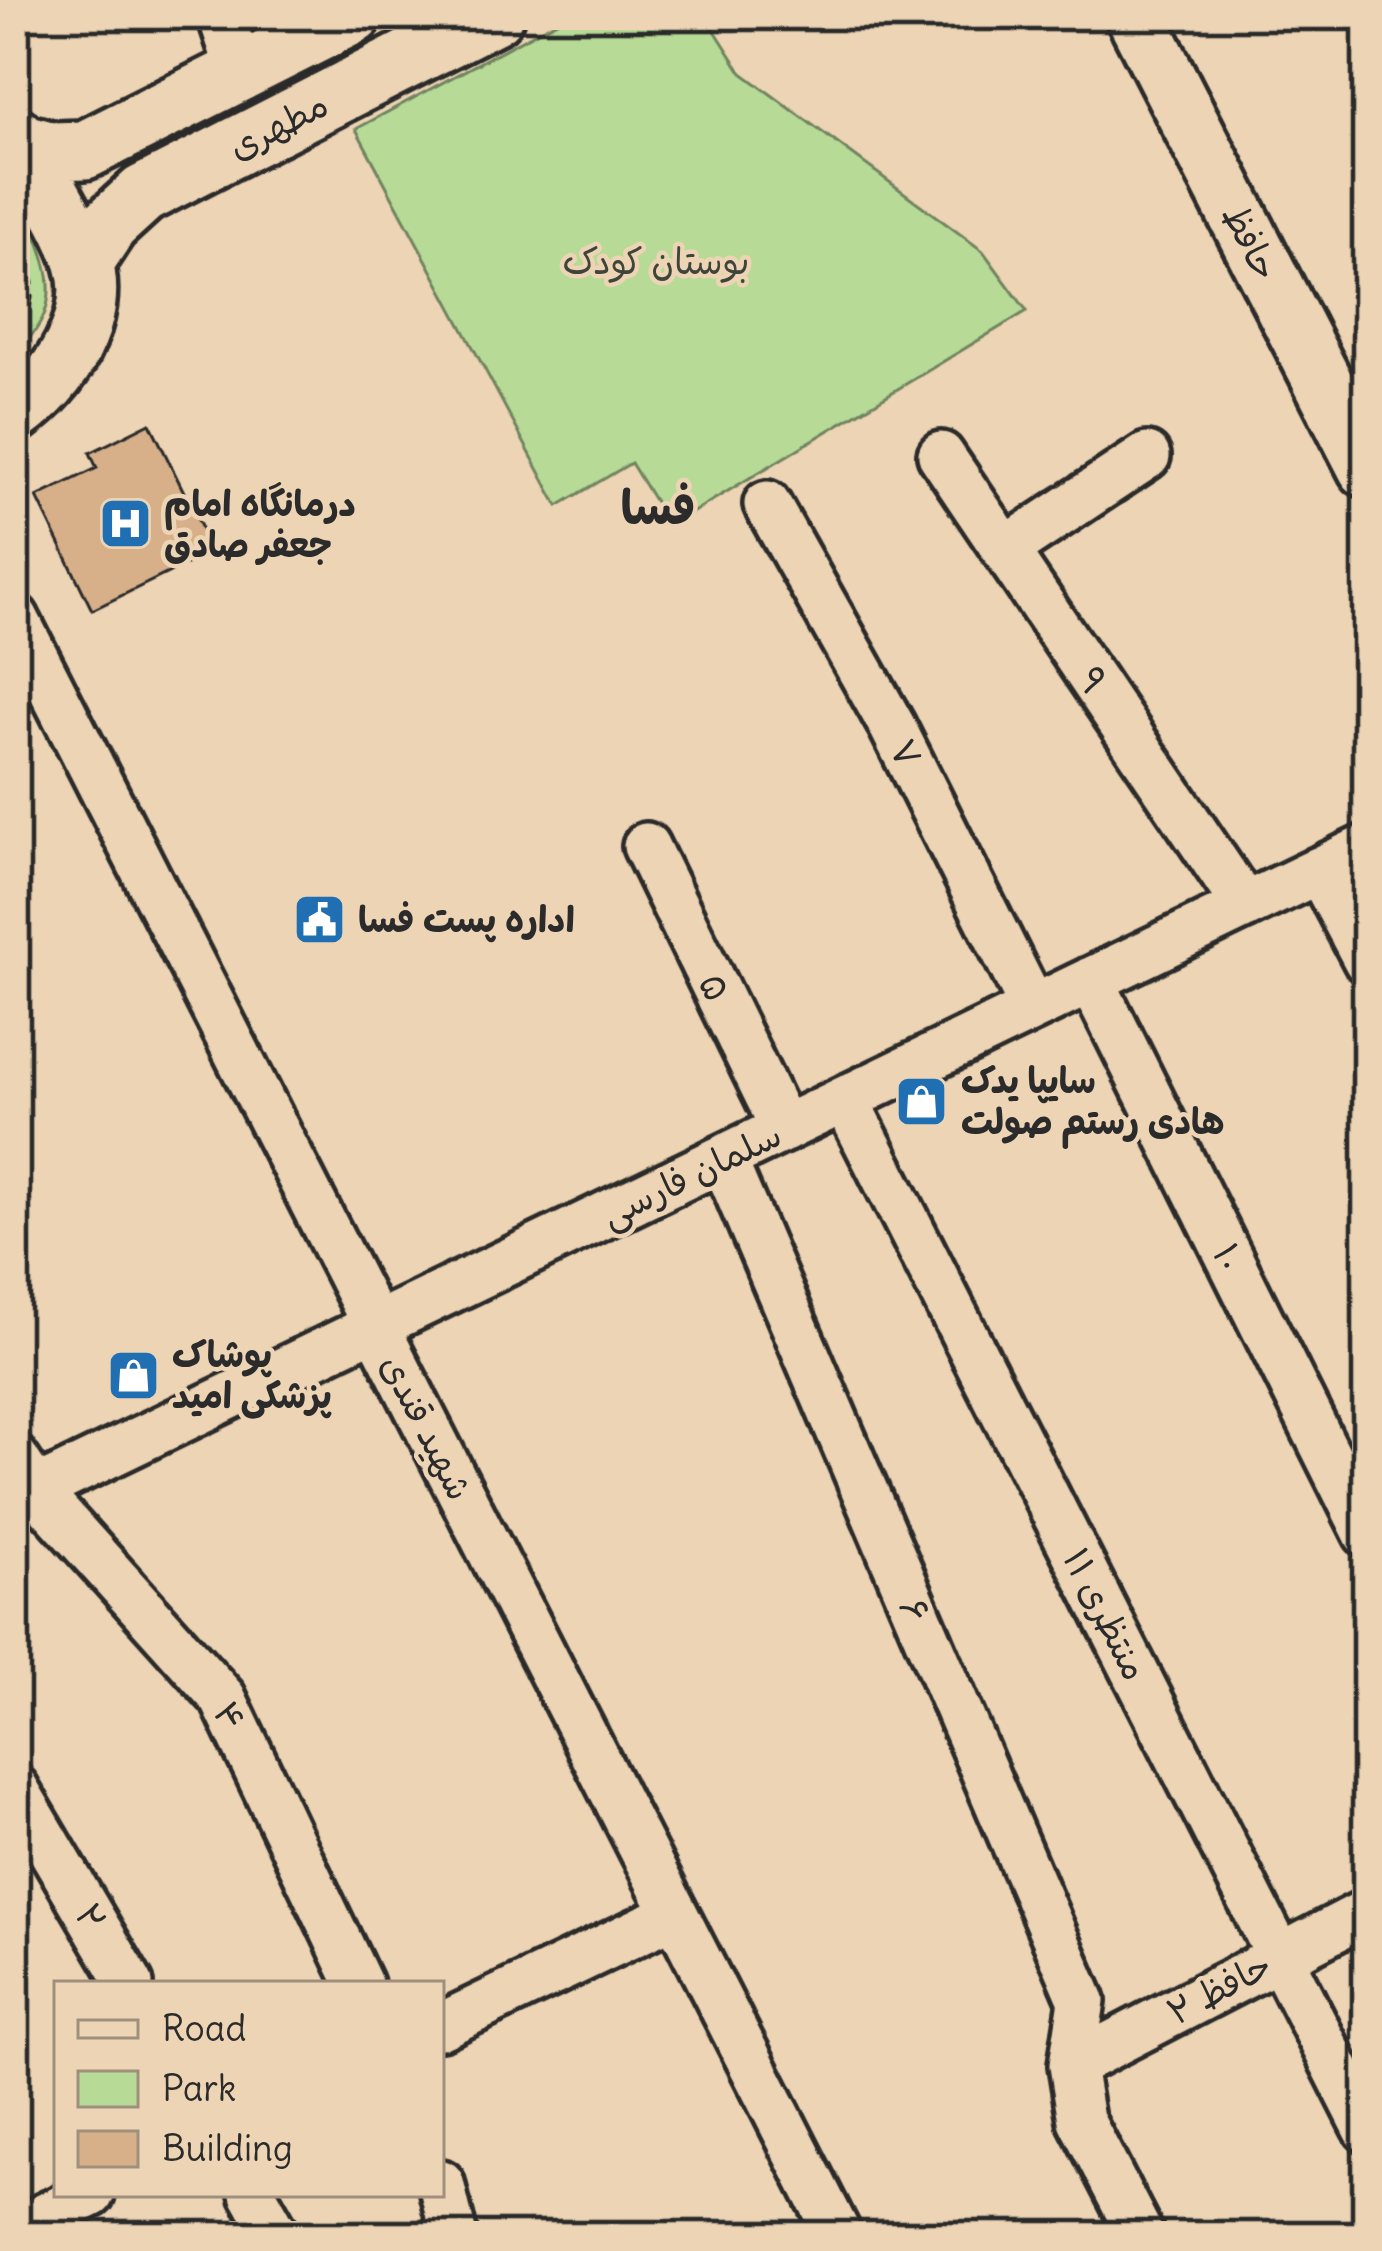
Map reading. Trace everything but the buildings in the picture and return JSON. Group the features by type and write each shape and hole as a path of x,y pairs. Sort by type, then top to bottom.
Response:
{"main road":[{"name":"مطهری","path":"19,139 53,151 85,150 353,15"},
{"name":"مطهری","path":"84,262 109,224 142,194 494,15"},
{"name":"حافظ","path":"1135,15 1367,468"},
{"path":"15,413 51,383 74,347 85,305 84,262 19,139"}],"street":[{"path":"221,15 240,73"},
{"name":"۹","path":"941,454 1245,906"},
{"path":"1006,550 1147,457"},
{"name":"۷","path":"767,505 892,726 1034,1008"},
{"name":"شهید قندی","path":"15,617 839,2236"},
{"name":"۵","path":"646,846 784,1129"},
{"name":"سلمان فارسی","path":"22,1483 376,1326 1367,847"},
{"path":"1318,870 1367,962"},
{"name":"۱۰","path":"1091,980 1367,1534"},
{"name":"منتظری ۱۱","path":"844,1099 1367,2129"},
{"name":"۶","path":"723,1158 1082,2002 1072,2065 1081,2120 1141,2236"},
{"name":"۴","path":"22,1483 223,1698 358,1981"},
{"name":"۲","path":"15,1788 128,1981"},
{"name":"حافظ ۲","path":"1072,2065 1367,1912"},
{"path":"444,2025 675,1914"},
{"path":"444,2195 454,2236"},
{"path":"15,2231 86,2197"},
{"path":"255,2197 278,2236"}],"path":[{"path":"15,228 28,264 32,294 25,314 15,323"}],"green space":[{"name":"بوستان کودک","path":"568,15 705,15 742,73 983,251 1027,311 670,526 631,463 558,506 356,129"},
{"path":"15,187 42,252 49,293 34,332 15,351"}],"place":[{"name":"درمانگاه امام جعفر صادق","path":"125,524"},
{"name":"اداره پست فسا","path":"319,919"},
{"name":"سایپا یدک هادی رستم صولت","path":"922,1101"},
{"name":"پوشاک پزشکی امید","path":"133,1375"}],"district":[{"name":"فسا","path":"658,507"}]}
